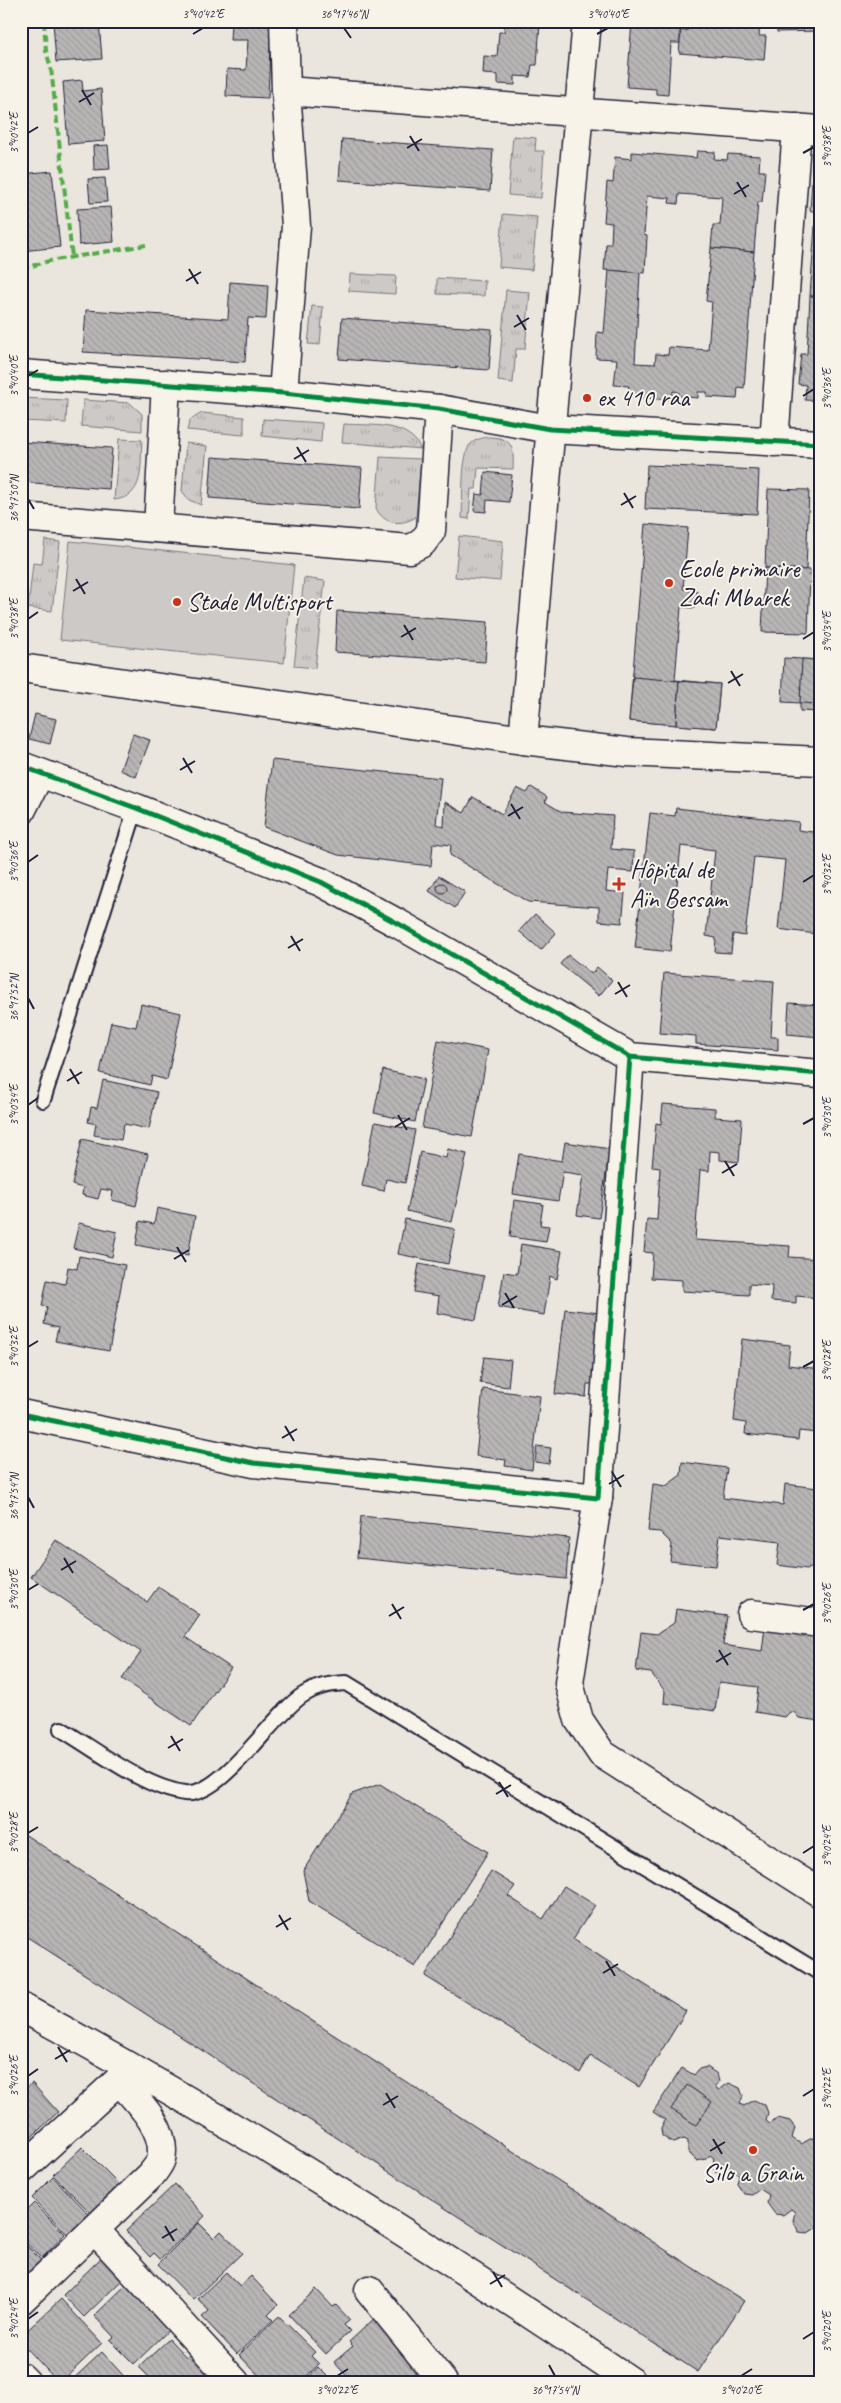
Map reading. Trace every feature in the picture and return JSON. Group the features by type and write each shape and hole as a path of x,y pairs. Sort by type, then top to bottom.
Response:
{"street":[{"path":"283,393 296,226 286,91 284,21"},
{"path":"523,740 587,21"},
{"path":"286,91 808,129 774,442"},
{"path":"21,374 283,393 439,409 550,429 820,444"},
{"path":"158,528 166,384"},
{"path":"21,517 410,549 422,543 431,530 439,409"},
{"path":"21,668 523,740 627,752 820,761"},
{"path":"21,811 31,769 136,808 321,882 397,923 630,1057 820,1074"},
{"path":"630,1057 598,1498 569,1683 579,1720 602,1754 820,1893"},
{"path":"21,1414 254,1463 598,1498"},
{"path":"751,1614 820,1623"},
{"path":"21,2007 125,2073 192,2101 537,2317 632,2382"},
{"path":"21,2170 125,2073"},
{"path":"21,2300 151,2175 162,2160 162,2141 125,2073"},
{"path":"95,2230 235,2382"},
{"path":"369,2290 432,2378"},
{"path":"21,2376 26,2382"}],"lane":[{"path":"42,1100 136,808"},
{"path":"61,1729 152,1784 187,1794 214,1785 301,1696 324,1684 346,1683 820,1973"}],"green space":[{"path":"513,136 536,138 535,151 544,151 541,198 508,195"},
{"path":"503,214 537,217 532,270 499,267"},
{"path":"350,274 396,276 395,294 349,291"},
{"path":"437,278 485,281 484,296 437,294"},
{"path":"506,290 530,292 525,349 516,349 513,383 498,381"},
{"path":"312,306 323,307 320,345 308,344"},
{"path":"21,398 67,400 66,423 21,421"},
{"path":"83,400 130,403 142,414 142,431 81,426"},
{"path":"202,413 244,417 244,435 187,430 190,420"},
{"path":"263,419 322,423 321,442 262,436"},
{"path":"344,424 377,425 398,429 415,440 421,449 342,442"},
{"path":"486,437 502,439 510,444 513,454 513,469 478,468 476,489 471,489 469,519 462,518 466,453 472,442"},
{"path":"119,439 142,440 141,469 132,493 124,498 114,500"},
{"path":"186,443 207,446 201,505 189,500 182,491"},
{"path":"380,457 421,459 416,517 399,523 388,521 379,514 376,508"},
{"path":"459,536 503,541 500,581 455,577"},
{"path":"45,540 60,542 52,611 28,608 33,563 42,564"},
{"name":"Stade Multisport","path":"70,541 294,565 284,663 60,640"},
{"path":"304,578 325,581 315,668 294,666"}],"building":[{"path":"53,21 99,21 102,59 56,62"},
{"path":"505,21 540,23 537,65 532,65 530,77 515,76 515,85 498,84 498,75 483,74 484,56 497,57 499,32 504,32"},
{"path":"632,21 687,21 686,30 680,30 680,43 671,43 668,95 656,94 656,89 627,87"},
{"path":"687,21 760,21 759,36 766,36 764,60 679,53 681,30 687,31"},
{"path":"777,21 820,21 820,31 777,32"},
{"path":"231,23 271,25 268,98 226,96 227,69 246,70 248,40 230,40"},
{"path":"82,80 83,91 101,89 105,141 68,144 63,82"},
{"path":"342,139 493,150 490,191 339,180"},
{"path":"108,145 110,169 94,170 93,146"},
{"path":"697,151 715,152 714,159 727,160 728,154 760,156 759,171 765,171 762,202 758,202 754,252 711,248 713,225 720,225 722,197 679,194 678,204 669,203 670,198 647,196 644,235 647,236 645,273 604,270 606,244 611,244 612,223 604,222 607,182 613,183 615,157 632,159 632,152 696,158"},
{"path":"818,166 820,166 820,297 810,296 816,211 810,211 812,179 817,179"},
{"path":"52,171 60,247 21,251 21,174"},
{"path":"105,178 107,202 90,203 88,179"},
{"path":"111,207 114,242 79,245 77,209"},
{"path":"711,248 754,252 744,388 738,387 737,399 707,397 707,392 698,392 698,398 678,396 679,392 673,391 672,400 628,397 629,386 614,385 617,359 596,358 597,332 604,333 609,270 640,273 635,363 655,364 656,354 668,355 669,347 708,350 712,302 706,301"},
{"path":"230,282 268,285 266,319 248,318 245,362 83,352 86,310 228,319"},
{"path":"810,296 820,297 820,401 805,400 806,385 798,384 801,354 807,354"},
{"path":"342,318 492,329 489,370 339,359"},
{"path":"21,442 112,448 109,489 21,482"},
{"path":"212,457 362,468 359,509 209,498"},
{"path":"647,465 759,470 757,514 645,509"},
{"path":"485,472 512,475 509,502 487,500 486,512 474,511 476,494 483,495"},
{"path":"768,489 809,490 806,570 765,568"},
{"path":"645,524 688,528 683,589 697,591 695,608 681,607 675,680 720,684 716,728 629,721"},
{"path":"765,568 810,570 808,633 762,632"},
{"path":"21,572 25,572 23,613 21,613"},
{"path":"337,611 488,622 485,662 335,652"},
{"path":"784,658 820,660 820,712 800,711 800,703 782,702"},
{"path":"802,659 820,660 820,704 800,703"},
{"path":"633,677 679,681 676,725 629,721"},
{"path":"679,681 720,684 716,728 676,725"},
{"path":"35,714 56,719 50,744 29,739"},
{"path":"133,734 150,740 136,777 120,770"},
{"path":"272,760 441,778 436,824 444,827 445,802 464,813 473,797 502,814 517,788 527,793 531,787 547,797 545,802 562,812 613,816 611,849 634,851 633,872 608,870 606,891 625,893 622,923 599,921 599,907 528,902 450,855 451,845 433,843 431,866 338,855 264,827"},
{"path":"676,808 799,822 798,830 820,833 820,902 816,934 778,929 785,860 754,857 745,936 733,934 731,953 715,952 716,938 706,936 715,850 681,846 670,952 635,948 650,813 675,816"},
{"path":"439,876 465,892 455,908 429,891"},
{"path":"442,883 447,888 442,893 437,888"},
{"path":"535,914 556,933 541,950 519,931"},
{"path":"568,955 592,974 597,967 612,980 599,996 560,964"},
{"path":"664,973 774,981 771,1037 778,1037 778,1050 696,1044 696,1036 659,1033"},
{"path":"789,1003 820,1005 820,1037 787,1034"},
{"path":"141,1004 181,1013 167,1080 152,1076 150,1085 100,1073 111,1022 136,1027"},
{"path":"438,1040 488,1050 472,1137 422,1128"},
{"path":"383,1070 424,1079 415,1122 374,1113"},
{"path":"103,1080 157,1092 149,1129 124,1124 121,1140 94,1135 96,1124 88,1122 91,1107 97,1108"},
{"path":"663,1104 715,1108 715,1117 742,1119 739,1162 720,1160 720,1152 710,1151 709,1171 700,1170 695,1240 790,1246 789,1257 820,1259 820,1298 796,1296 796,1303 771,1301 772,1286 749,1284 749,1295 682,1291 682,1280 651,1278 653,1253 644,1252 647,1219 657,1220 660,1168 652,1167 656,1123 661,1124"},
{"path":"375,1122 415,1130 405,1183 386,1179 384,1191 362,1186"},
{"path":"82,1139 148,1154 136,1206 112,1200 113,1191 101,1189 98,1199 82,1195 83,1188 72,1185"},
{"path":"565,1142 610,1149 599,1218 577,1215 583,1175 563,1172 558,1201 513,1194 519,1154 562,1161"},
{"path":"448,1149 467,1154 452,1222 407,1211 420,1152 446,1158"},
{"path":"514,1200 543,1204 540,1225 549,1226 546,1242 510,1237"},
{"path":"157,1208 195,1216 188,1255 136,1245 140,1221 154,1224"},
{"path":"405,1219 455,1229 448,1264 398,1254"},
{"path":"79,1223 117,1232 112,1257 73,1248"},
{"path":"521,1244 562,1251 557,1279 550,1276 544,1315 498,1307 504,1272 517,1274"},
{"path":"79,1256 125,1265 109,1351 55,1341 58,1328 44,1324 47,1307 42,1306 47,1280 65,1284 68,1267 77,1269"},
{"path":"419,1264 484,1276 476,1320 437,1313 439,1296 414,1292"},
{"path":"565,1309 600,1313 592,1384 587,1384 586,1397 555,1394"},
{"path":"742,1339 790,1345 788,1365 820,1369 820,1422 818,1422 817,1433 799,1431 798,1440 745,1434 746,1423 734,1421"},
{"path":"484,1357 511,1360 508,1387 480,1383"},
{"path":"483,1389 540,1396 532,1470 505,1466 506,1460 476,1456"},
{"path":"537,1446 551,1448 549,1464 535,1462"},
{"path":"682,1462 727,1468 723,1498 783,1505 785,1484 818,1488 820,1565 814,1565 807,1569 777,1565 780,1542 720,1535 716,1566 670,1561 672,1544 660,1532 648,1531 653,1484 666,1486 681,1475"},
{"path":"361,1516 569,1538 566,1579 357,1558"},
{"path":"56,1540 147,1602 158,1587 200,1615 185,1637 231,1668 191,1726 122,1679 141,1652 31,1577"},
{"path":"676,1609 727,1616 723,1645 762,1651 765,1627 796,1631 799,1637 804,1637 809,1633 820,1635 820,1721 799,1718 794,1712 790,1712 785,1717 755,1712 758,1687 719,1682 715,1711 664,1703 665,1691 651,1673 636,1671 641,1632 657,1634 674,1623"},
{"path":"380,1784 488,1852 415,1967 309,1901 303,1871 352,1794"},
{"path":"21,1832 744,2301 698,2372 21,1933"},
{"path":"491,1871 515,1886 508,1896 543,1919 564,1886 595,1905 573,1939 686,2011 639,2087 590,2056 580,2073 425,1976"},
{"name":"Silo a Grain","path":"707,2067 717,2074 719,2082 715,2087 719,2090 729,2083 740,2088 743,2096 740,2104 744,2106 754,2100 765,2105 768,2113 766,2121 770,2124 778,2118 790,2121 795,2128 792,2138 801,2144 812,2138 820,2141 820,2228 817,2227 808,2233 799,2232 793,2221 795,2212 791,2209 783,2215 775,2214 767,2203 769,2195 760,2189 752,2195 744,2194 737,2184 739,2175 735,2172 729,2177 721,2177 712,2168 714,2158 710,2155 706,2159 697,2161 688,2152 688,2141 684,2139 673,2143 662,2136 661,2128 665,2120 653,2112 682,2068 694,2075 699,2069"},
{"path":"32,2083 58,2112 21,2147 21,2093"},
{"path":"687,2085 712,2102 696,2125 671,2109"},
{"path":"82,2147 124,2189 95,2217 53,2175"},
{"path":"53,2177 91,2216 70,2237 32,2198"},
{"path":"175,2184 205,2216 160,2259 154,2253 150,2257 126,2231"},
{"path":"34,2203 65,2234 42,2258 21,2238 21,2216"},
{"path":"199,2223 214,2238 221,2231 242,2253 193,2300 158,2264"},
{"path":"21,2240 46,2265 21,2290"},
{"path":"101,2258 122,2280 84,2317 63,2295"},
{"path":"226,2272 240,2286 251,2276 278,2305 268,2315 273,2320 237,2354 202,2317 209,2311 198,2299"},
{"path":"128,2283 171,2328 134,2364 110,2340 114,2337 94,2316"},
{"path":"316,2289 333,2307 336,2305 350,2320 344,2325 350,2331 326,2354 289,2315"},
{"path":"61,2299 102,2343 61,2382 58,2382 21,2342 21,2336"},
{"path":"378,2315 424,2364 405,2382 352,2382 334,2362 353,2346 349,2342"},
{"path":"279,2316 315,2352 311,2356 319,2364 301,2382 265,2382 239,2355"},
{"path":"169,2339 186,2357 193,2350 217,2382 154,2382 139,2367"},
{"path":"102,2352 129,2382 70,2382"},
{"path":"318,2367 333,2382 304,2382"}],"marked path":[{"path":"44,21 46,51 51,68 72,257"},
{"path":"21,269 49,261 146,245"}],"cycle path":[{"path":"21,374 283,393 439,409 550,429 820,444"},
{"path":"21,766 136,808 321,882 397,923 630,1057 820,1074"},
{"path":"21,1414 254,1463 598,1498 630,1057"}],"place":[{"name":"ex 410 raa","path":"587,398"},
{"name":"Ecole primaire Zadi Mbarek","path":"669,583"},
{"name":"Stade Multisport","path":"177,602"},
{"name":"Hôpital de Aïn Bessam","path":"619,884"},
{"name":"Silo a Grain","path":"753,2150"}]}
